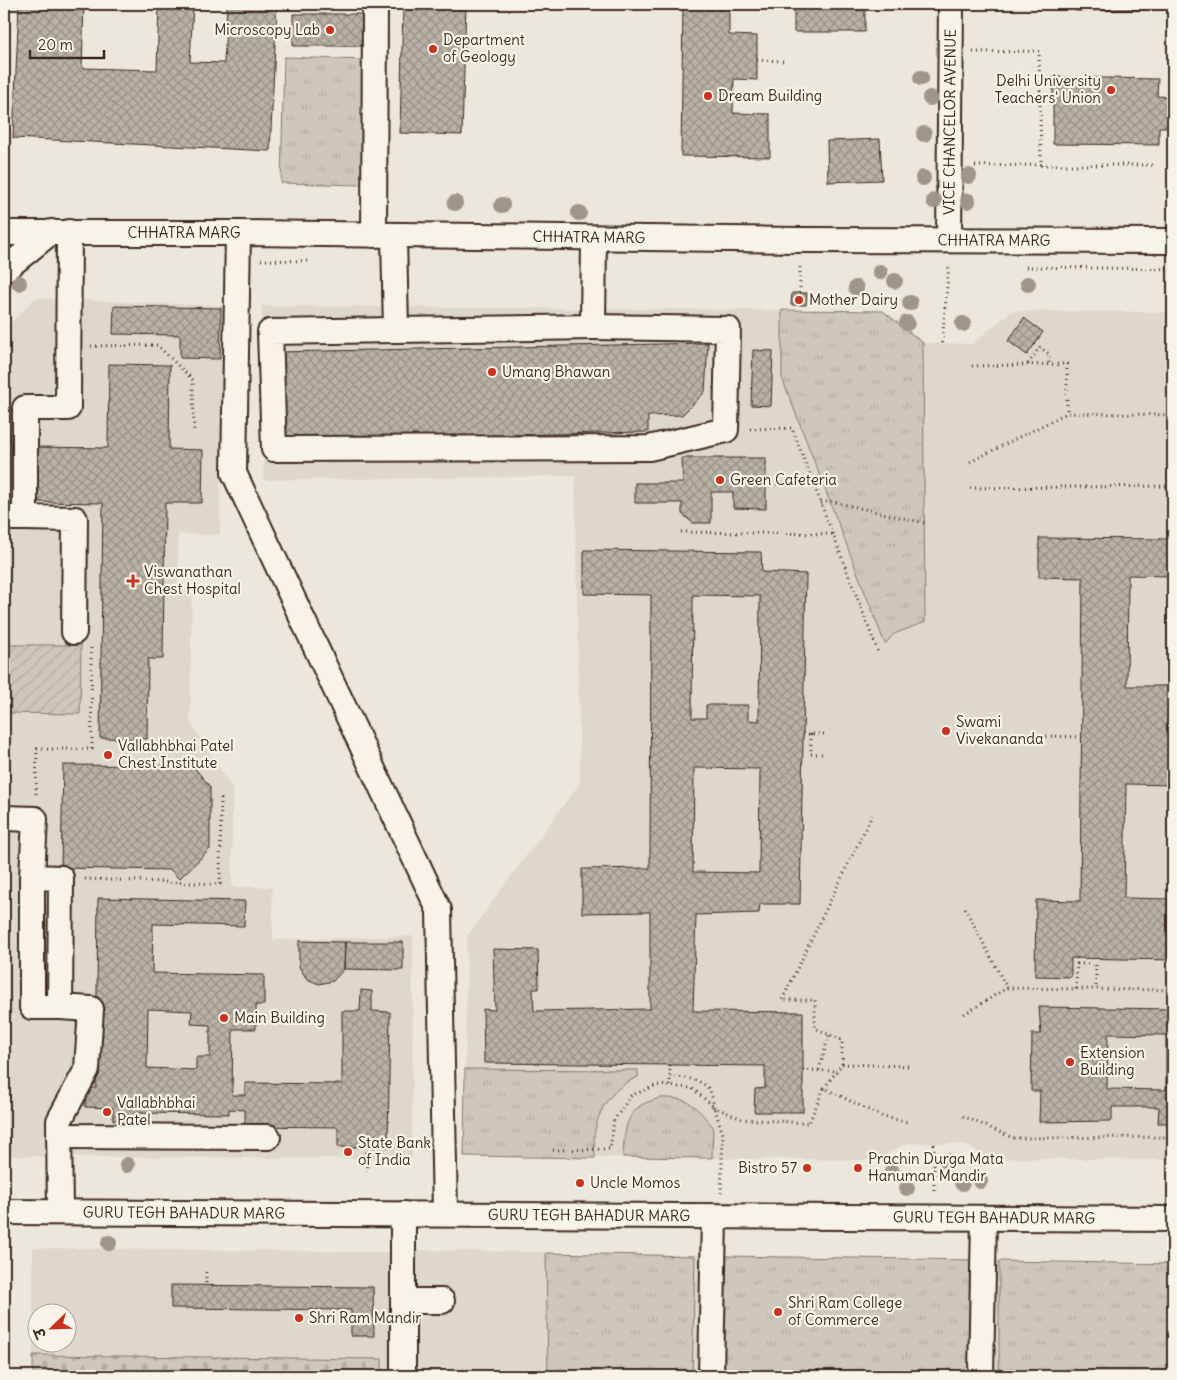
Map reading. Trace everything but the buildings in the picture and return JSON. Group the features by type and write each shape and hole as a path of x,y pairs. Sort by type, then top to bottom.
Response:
{"street":[{"path":"375,4 384,235 396,330"},
{"name":"VICE CHANCELOR AVENUE","path":"950,240 952,4"},
{"path":"4,270 60,232"},
{"path":"60,232 68,346 68,408 25,408 14,518 75,519 74,632"},
{"name":"CHHATRA MARG","path":"4,233 1173,240"},
{"path":"238,233 234,473 439,910 445,1214"},
{"path":"594,238 594,327"},
{"path":"594,327 728,329 726,430 649,448 274,449 270,332 594,327"},
{"path":"4,818 35,819 32,877 32,1007 91,1009 87,1069 59,1121 60,1212"},
{"path":"32,877 62,878 60,1007"},
{"path":"59,1136 268,1137"},
{"name":"GURU TEGH BAHADUR MARG","path":"4,1212 1173,1219"},
{"path":"403,1214 403,1376"},
{"path":"711,1376 718,1216"},
{"path":"981,1376 984,1218"},
{"path":"403,1301 442,1301"}],"path":[{"path":"951,52 1039,51 1041,165"},
{"path":"757,60 784,61"},
{"path":"951,166 1153,165"},
{"path":"942,343 950,240"},
{"path":"1035,344 1049,354 1049,364"},
{"path":"68,346 157,345 194,380 194,433"},
{"path":"1028,365 1040,348"},
{"path":"972,366 1067,364 1067,413"},
{"path":"970,462 1067,413 1173,415"},
{"path":"726,430 792,428 878,652"},
{"path":"766,484 814,484"},
{"path":"970,488 1173,486"},
{"path":"821,504 830,501 924,523"},
{"path":"681,532 833,534"},
{"path":"35,819 37,749 92,749 91,631 74,632"},
{"path":"803,734 826,734"},
{"path":"811,734 811,754 825,754"},
{"path":"1046,736 1081,737"},
{"path":"62,878 220,884 221,796"},
{"path":"553,1150 610,1149 614,1120 631,1096 657,1085 692,1088 714,1107 742,1119 809,1122 824,1088 842,1064 842,1040 815,1028 815,1000 782,1000 872,815"},
{"path":"965,908 1008,988"},
{"path":"1076,989 1077,958"},
{"path":"1077,964 1096,964 1096,989"},
{"path":"964,1014 1008,988 1173,990"},
{"path":"819,1070 829,1035"},
{"path":"842,1064 909,1066"},
{"path":"670,1065 670,1086"},
{"path":"803,1070 836,1071"},
{"path":"670,1077 694,1079 709,1090 724,1134 718,1216"},
{"path":"824,1088 883,1117 908,1122"},
{"path":"963,1116 1013,1138 1173,1137"},
{"path":"934,1144 934,1217"},
{"path":"364,1148 370,1159 367,1171"},
{"path":"206,1272 206,1285"}],"shaded area":[{"name":"Vallabhbhai Patel Chest Institute","path":"35,298 223,306 220,535 178,534 178,586 192,586 190,722 232,788 232,887 272,887 273,940 413,936 412,1159 4,1156 4,330"},
{"path":"262,306 883,311 923,343 972,344 1012,311 1173,312 1173,1160 990,1158 963,1144 908,1143 874,1160 464,1156 467,936 580,783 575,476 264,480"},
{"name":"Shri Ram College of Commerce","path":"33,1248 383,1252 418,1250 1173,1264 1173,1376 382,1376 382,1359 33,1355 33,1352 78,1352 78,1302 33,1302"}],"green space":[{"path":"284,57 366,60 363,185 281,183"},
{"path":"782,310 883,311 923,343 925,622 894,634 885,644 782,378"},
{"path":"4,645 81,645 80,714 4,713"},
{"path":"465,1069 638,1070 638,1077 616,1091 601,1112 595,1130 595,1158 464,1156"},
{"path":"659,1098 684,1101 701,1113 713,1127 712,1158 623,1157 626,1129 631,1116 642,1105"},
{"path":"546,1253 695,1256 692,1376 548,1376"},
{"path":"725,1256 973,1260 970,1376 724,1376"},
{"path":"999,1261 1173,1264 1173,1376 999,1376"},
{"path":"33,1355 382,1359 382,1376 33,1376"}],"place":[{"name":"Microscopy Lab","path":"330,30"},
{"name":"Department of Geology","path":"433,49"},
{"name":"Delhi University Teachers' Union","path":"1111,90"},
{"name":"Dream Building","path":"708,96"},
{"name":"Mother Dairy","path":"799,300"},
{"name":"Umang Bhawan","path":"492,372"},
{"name":"Green Cafeteria","path":"720,480"},
{"name":"Viswanathan Chest Hospital","path":"133,581"},
{"name":"Swami Vivekananda","path":"946,731"},
{"name":"Vallabhbhai Patel Chest Institute","path":"108,755"},
{"name":"Main Building","path":"224,1018"},
{"name":"Extension Building","path":"1070,1062"},
{"name":"Vallabhbhai Patel","path":"107,1112"},
{"name":"State Bank of India","path":"348,1152"},
{"name":"Bistro 57","path":"807,1168"},
{"name":"Prachin Durga Mata Hanuman Mandir","path":"858,1168"},
{"name":"Uncle Momos","path":"580,1183"},
{"name":"Shri Ram College of Commerce","path":"778,1312"},
{"name":"Shri Ram Mandir","path":"299,1318"}]}
